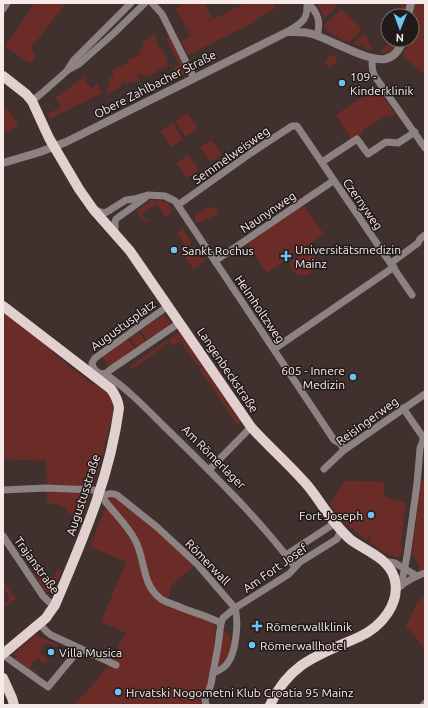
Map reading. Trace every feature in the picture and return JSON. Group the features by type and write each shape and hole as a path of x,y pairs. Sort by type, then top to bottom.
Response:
{"main road":[{"path":"3,76 22,90 32,101"},
{"name":"Langenbeckstraße","path":"32,101 49,138 79,189 93,209 130,251 251,427 312,490 338,526 357,544 383,561 388,567 398,588"},
{"path":"3,306 92,371"},
{"name":"Augustusstraße","path":"3,654 40,624 50,612 101,494 110,457 119,408 116,395 112,389 92,371"},
{"path":"270,705 286,680 301,665 322,652 367,633 378,624 390,609 398,588"},
{"path":"3,678 14,705"}],"street":[{"path":"3,9 7,3"},
{"path":"68,70 73,62 131,3"},
{"path":"32,101 68,70 79,64 145,3"},
{"path":"152,3 162,14 194,78"},
{"path":"287,32 302,22 305,18 307,13 307,3"},
{"path":"307,3 314,9 317,16 318,23 316,35"},
{"name":"Obere Zahlbacher Straße","path":"3,163 55,147 66,142 287,32 307,32 373,58"},
{"path":"399,48 392,56 386,59 373,58 372,68 374,75 425,148"},
{"name":"Semmelweisweg","path":"178,205 245,157 292,126 297,126"},
{"name":"Czernyweg","path":"297,126 412,295"},
{"path":"322,162 357,139 368,154 386,142 398,143 415,132"},
{"name":"Naunynweg","path":"215,261 334,180"},
{"path":"115,233 116,219 148,195"},
{"name":"Helmholtzweg","path":"93,209 105,213 126,200 148,195 158,195 175,201 334,440 340,443 344,450"},
{"path":"274,349 392,265 418,243 425,235"},
{"name":"Augustusplatz","path":"92,371 93,361 98,355 168,306"},
{"path":"92,371 105,374 179,323"},
{"name":"Augustusplatz","path":"92,371 92,367 96,372 105,374"},
{"name":"Am Römerlager","path":"105,374 126,390 209,470 248,511 295,567"},
{"name":"Reisingerweg","path":"324,469 344,450 425,394"},
{"path":"398,588 405,569 417,484 420,448 423,440 423,437 403,408"},
{"path":"209,470 251,427"},
{"name":"Römerwall","path":"3,490 45,488 94,490 101,494 109,493 116,495 157,527 197,564 235,608"},
{"path":"101,494 136,541 148,585 160,599 221,623 214,673 205,700 206,705"},
{"name":"Am Fort Josef","path":"286,555 338,526"},
{"name":"Am Fort Josef","path":"221,623 223,618 235,608 290,574 300,562 337,539 338,526"},
{"name":"Trajanstraße","path":"3,536 34,584 48,602 54,605"},
{"path":"395,563 407,556"},
{"path":"383,561 395,563 417,576"},
{"path":"398,588 417,576 425,573"},
{"path":"214,673 227,664 232,655 236,632 235,608"},
{"path":"40,624 51,635 116,665"},
{"path":"3,654 48,687 72,658"}],"shaded area":[{"path":"35,3 66,3 31,48 36,55 30,64 5,46"},
{"path":"183,3 204,3 212,19 200,26 246,3 272,3 276,8 255,19 256,21 188,55 181,41 190,37 188,33 191,32 189,29 186,30 176,9"},
{"path":"315,3 334,3 337,6 324,19 321,10"},
{"path":"399,3 425,3 425,75 403,56 407,48 420,48 420,8 405,5 404,8 401,8 401,4"},
{"path":"341,9 361,28 349,43 328,32 324,25"},
{"path":"154,33 157,39 154,40 155,42 157,41 159,49 162,48 168,61 166,63 167,65 171,64 172,66 171,67 169,65 162,69 161,68 147,77 143,74 141,76 139,74 136,75 139,80 128,83 124,81 122,82 123,84 119,85 120,87 117,88 117,90 106,94 106,91 110,86 107,80 114,76 112,70 129,62 128,60 141,54 139,50 144,47 142,42 153,37 151,34"},
{"path":"364,34 373,50 365,49 366,46 361,44 360,47 353,44"},
{"path":"170,37 187,71 178,77 173,67 179,64 166,39"},
{"path":"393,48 390,52 381,53 383,49"},
{"path":"330,55 336,56 337,60 336,65 334,64 330,69 325,63"},
{"path":"85,76 86,77 84,79 91,88 97,84 102,93 50,119 47,114 62,107 55,98"},
{"path":"377,87 395,114 389,118 387,115 362,131 363,133 352,140 336,115"},
{"path":"3,105 13,116 18,126 3,133"},
{"path":"187,113 198,128 186,137 175,121"},
{"path":"173,123 183,139 171,147 160,131"},
{"path":"212,140 222,155 210,162 200,147"},
{"path":"188,155 199,170 187,178 176,163"},
{"path":"152,200 167,202 171,207 172,212 166,217 157,204 142,214 146,221 149,219 150,220 146,223 143,219 141,219 136,211"},
{"path":"303,204 324,234 267,273 247,243"},
{"path":"213,207 218,210 216,215 197,223 194,217 206,208"},
{"path":"183,229 192,243 186,247 177,233"},
{"path":"194,246 200,257 205,258 206,260 194,269 183,254"},
{"path":"308,250 316,261 313,271 304,276 298,275 293,271 290,262"},
{"path":"3,311 47,344 53,353 92,384 100,387 112,400 113,410 98,474 96,474 82,518 66,512 67,508 52,503 47,503 46,461 3,459"},
{"path":"164,314 171,324 147,340 141,330"},
{"path":"139,332 146,342 137,348 130,338"},
{"path":"178,333 181,334 202,365 199,367 180,341 173,346 168,340"},
{"path":"128,339 135,349 109,367 102,357"},
{"path":"167,340 169,343 132,369 130,366"},
{"path":"203,367 241,422 238,425 199,369"},
{"path":"345,481 384,482 384,496 406,503 401,545 403,549 401,554 392,556 381,551 368,541 372,536 371,534 366,540 344,522 332,507 331,501"},
{"path":"421,481 425,481 425,570 417,571 420,567 412,554"},
{"path":"110,495 112,495 177,546 195,565 172,585 166,604 211,621 215,627 216,631 209,679 202,700 199,701 202,705 74,705 103,673 126,633 101,622 126,562 90,547"},
{"path":"58,569 62,570 53,590 46,592 33,573 36,571 41,578 45,576 54,577"},
{"path":"4,583 16,599 3,608 3,602 5,604 7,603 9,599 8,593 3,589"},
{"path":"425,596 425,649 406,626 417,603"},
{"path":"223,631 230,637 231,647 227,657 221,665 217,666"},
{"path":"36,635 58,645 57,647 46,643 41,647 41,654 46,656 48,659 45,664 38,659 33,661 30,668 39,675 37,677 15,659 17,656 13,654"}],"place":[{"name":"109 - Kinderklinik","path":"342,83"},
{"name":"Sankt Rochus","path":"174,250"},
{"name":"Universitätsmedizin Mainz","path":"286,256"},
{"name":"605 - Innere Medizin","path":"353,377"},
{"name":"Fort Joseph","path":"371,515"},
{"name":"Römerwallklinik","path":"257,626"},
{"name":"Römerwallhotel","path":"252,645"},
{"name":"Villa Musica","path":"51,652"},
{"name":"Hrvatski Nogometni Klub Croatia 95 Mainz","path":"118,692"}]}
